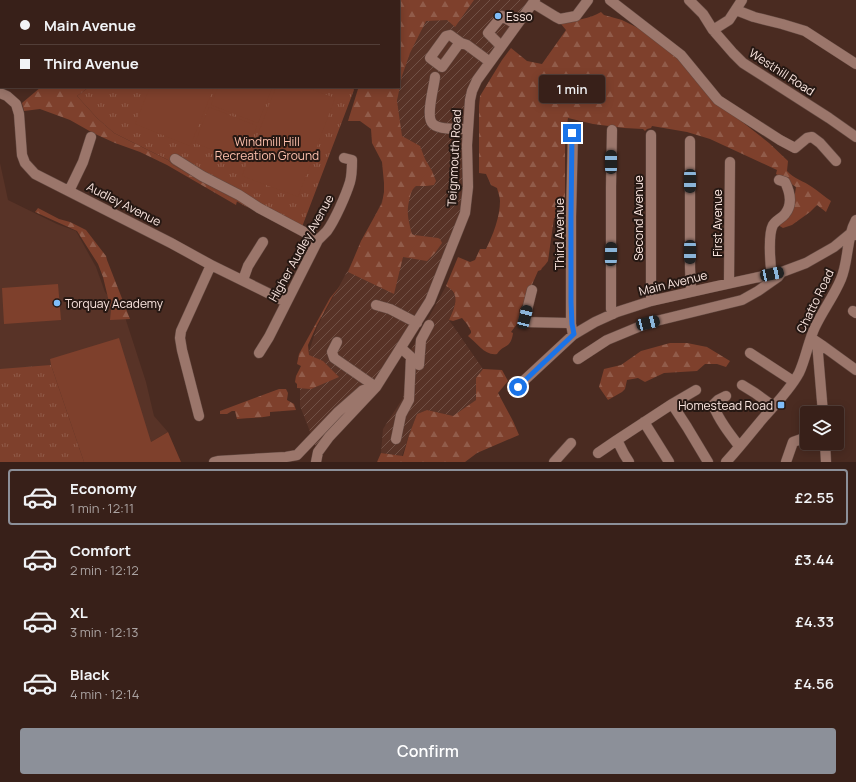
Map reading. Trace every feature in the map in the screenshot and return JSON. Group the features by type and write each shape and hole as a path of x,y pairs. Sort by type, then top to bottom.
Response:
{"street":[{"path":"534,1 556,18 560,19 576,16 588,0"},
{"path":"610,0 680,55 718,100 795,148 807,138 812,137 820,143 836,161"},
{"name":"Westhill Road","path":"689,0 703,14 713,30 743,63 856,137"},
{"path":"713,30 729,20 742,0"},
{"name":"Teignmouth Road","path":"316,462 318,452 329,437 376,388 430,301 465,213 468,187 468,129 472,92 477,80 534,1"},
{"path":"736,10 754,17 805,31 856,64"},
{"path":"501,46 488,33 502,16 517,25"},
{"path":"461,43 467,45 490,62"},
{"path":"435,77 430,108 430,118 434,125 468,129"},
{"name":"Audley Avenue","path":"0,92 16,104 19,114 21,148 25,164 35,174 286,302"},
{"path":"612,130 611,309 613,314"},
{"name":"Third Avenue","path":"572,133 572,324 574,334"},
{"name":"Second Avenue","path":"650,301 651,135"},
{"path":"69,191 91,137"},
{"path":"690,141 691,292"},
{"name":"Higher Audley Avenue","path":"259,353 269,337 318,240 327,231 335,217 350,182 352,173 352,160 344,158"},
{"path":"175,159 202,176 239,195 259,208 318,240"},
{"name":"First Avenue","path":"729,283 730,162"},
{"path":"578,359 607,340 648,323 742,300 778,277 777,273 770,266 771,231 773,224 785,214 790,204 790,197 785,182 779,180"},
{"name":"Chatto Road","path":"726,462 793,381 802,366 813,340 815,326 842,279 853,234 853,226 856,220"},
{"name":"Main Avenue","path":"518,387 574,334 595,322 650,301 777,273 806,263 853,234"},
{"path":"243,280 253,257 263,242"},
{"path":"199,416 180,338 181,331 211,265"},
{"path":"532,290 524,322 572,324"},
{"path":"376,305 390,309 415,326 424,335"},
{"path":"419,365 421,340 429,325"},
{"path":"813,340 856,370"},
{"path":"813,340 822,406"},
{"path":"337,342 332,352 334,358 376,388"},
{"path":"396,439 401,415 409,400 411,357 401,348"},
{"path":"750,353 793,381"},
{"path":"742,385 773,406"},
{"path":"214,462 297,455 338,412 363,390 376,388"},
{"path":"598,453 672,404 696,390"},
{"path":"726,396 718,400 713,405 729,433 739,446"},
{"path":"672,404 708,462"},
{"path":"644,422 670,462"},
{"path":"617,440 629,462"},
{"path":"786,462 793,442 800,440"},
{"path":"554,462 571,443"},
{"path":"825,450 826,462"}],"shaded area":[{"path":"436,0 535,0 472,91 465,213 430,301 401,348 318,452 300,406 300,379 317,327 361,246 388,188 399,88 400,88 400,75 425,17"},
{"name":"Torquay Academy","path":"0,163 8,200 57,224 76,231 96,267 105,292 124,314 146,382 154,416 168,432 151,442 91,462 0,462"},
{"path":"446,286 451,289 456,298 449,320 483,369 476,378 476,400 453,417 427,410 417,414 402,456 381,453 383,429 403,398 406,373 405,361"}],"green space":[{"path":"400,0 474,0 455,27 447,20 426,21 410,53 400,86"},
{"path":"601,12 604,15 622,20 644,31 680,60 707,94 769,143 788,161 787,171 790,174 809,185 831,201 826,212 817,205 792,225 783,228 778,225 794,200 796,187 776,174 777,170 710,139 687,132 652,126 645,131 643,129 593,124 568,118 565,138 565,218 554,218 548,261 541,270 538,271 524,303 519,310 520,317 511,332 513,333 509,344 497,354 489,353 468,336 471,331 462,318 453,321 449,320 454,306 455,297 451,289 446,286 458,257 470,262 475,260 480,249 486,249 494,232 499,213 500,199 497,188 491,185 486,174 479,173 480,96 511,48 527,61 542,64 566,30 561,24 562,23 587,18"},
{"path":"40,88 88,88 77,96 97,118 114,133 168,160 173,165 237,201 236,205 167,165 140,152 93,133 70,120 40,109 24,111 22,103"},
{"name":"Windmill Hill Recreation Ground","path":"88,88 353,88 354,90 302,227 273,218 245,206 173,165 168,160 114,133 97,118 77,96"},
{"path":"150,88 214,88 190,146 135,124"},
{"path":"218,88 272,88 258,123 211,105"},
{"path":"276,88 308,88 335,98 298,197 242,176"},
{"path":"400,88 397,101 402,136 420,146 436,181 434,185 416,186 414,188 409,202 408,218 412,234 438,238 442,243 427,261 403,257 394,294 348,272 361,241 382,203 384,192 382,162 372,143 371,129 360,121 348,121 358,89"},
{"path":"209,107 257,126 243,162 195,143"},
{"path":"38,208 59,219 70,222 86,230 106,256 130,319 110,320 111,310 103,277 98,264 77,231 35,212"},
{"path":"58,284 61,320 4,324 2,288"},
{"path":"341,285 333,296 317,325 308,345 309,355 323,361 339,377 311,389 297,388 297,384 295,382 296,376 301,366 297,364 299,354 330,298"},
{"path":"119,338 151,442 168,432 181,462 84,462 50,359"},
{"path":"670,343 687,343 707,347 730,361 726,367 717,364 705,364 697,371 664,373 645,382 638,378 627,380 625,389 608,400 599,387 604,369 621,365 641,351"},
{"path":"51,365 84,462 0,462 0,369"},
{"path":"483,369 502,370 508,381 498,393 519,435 477,453 465,462 377,462 381,453 403,456 417,414 427,410 453,416 476,400 476,378"},
{"path":"279,389 286,389 288,393 287,400 294,404 296,410 270,412 270,416 266,417 237,419 235,411 227,414 220,414 220,411"}],"place":[{"name":"Esso","path":"498,16"},
{"name":"Torquay Academy","path":"57,303"},
{"name":"Homestead Road","path":"781,405"}],"route":[{"path":"518,387 574,334 571,302 572,133"}]}
